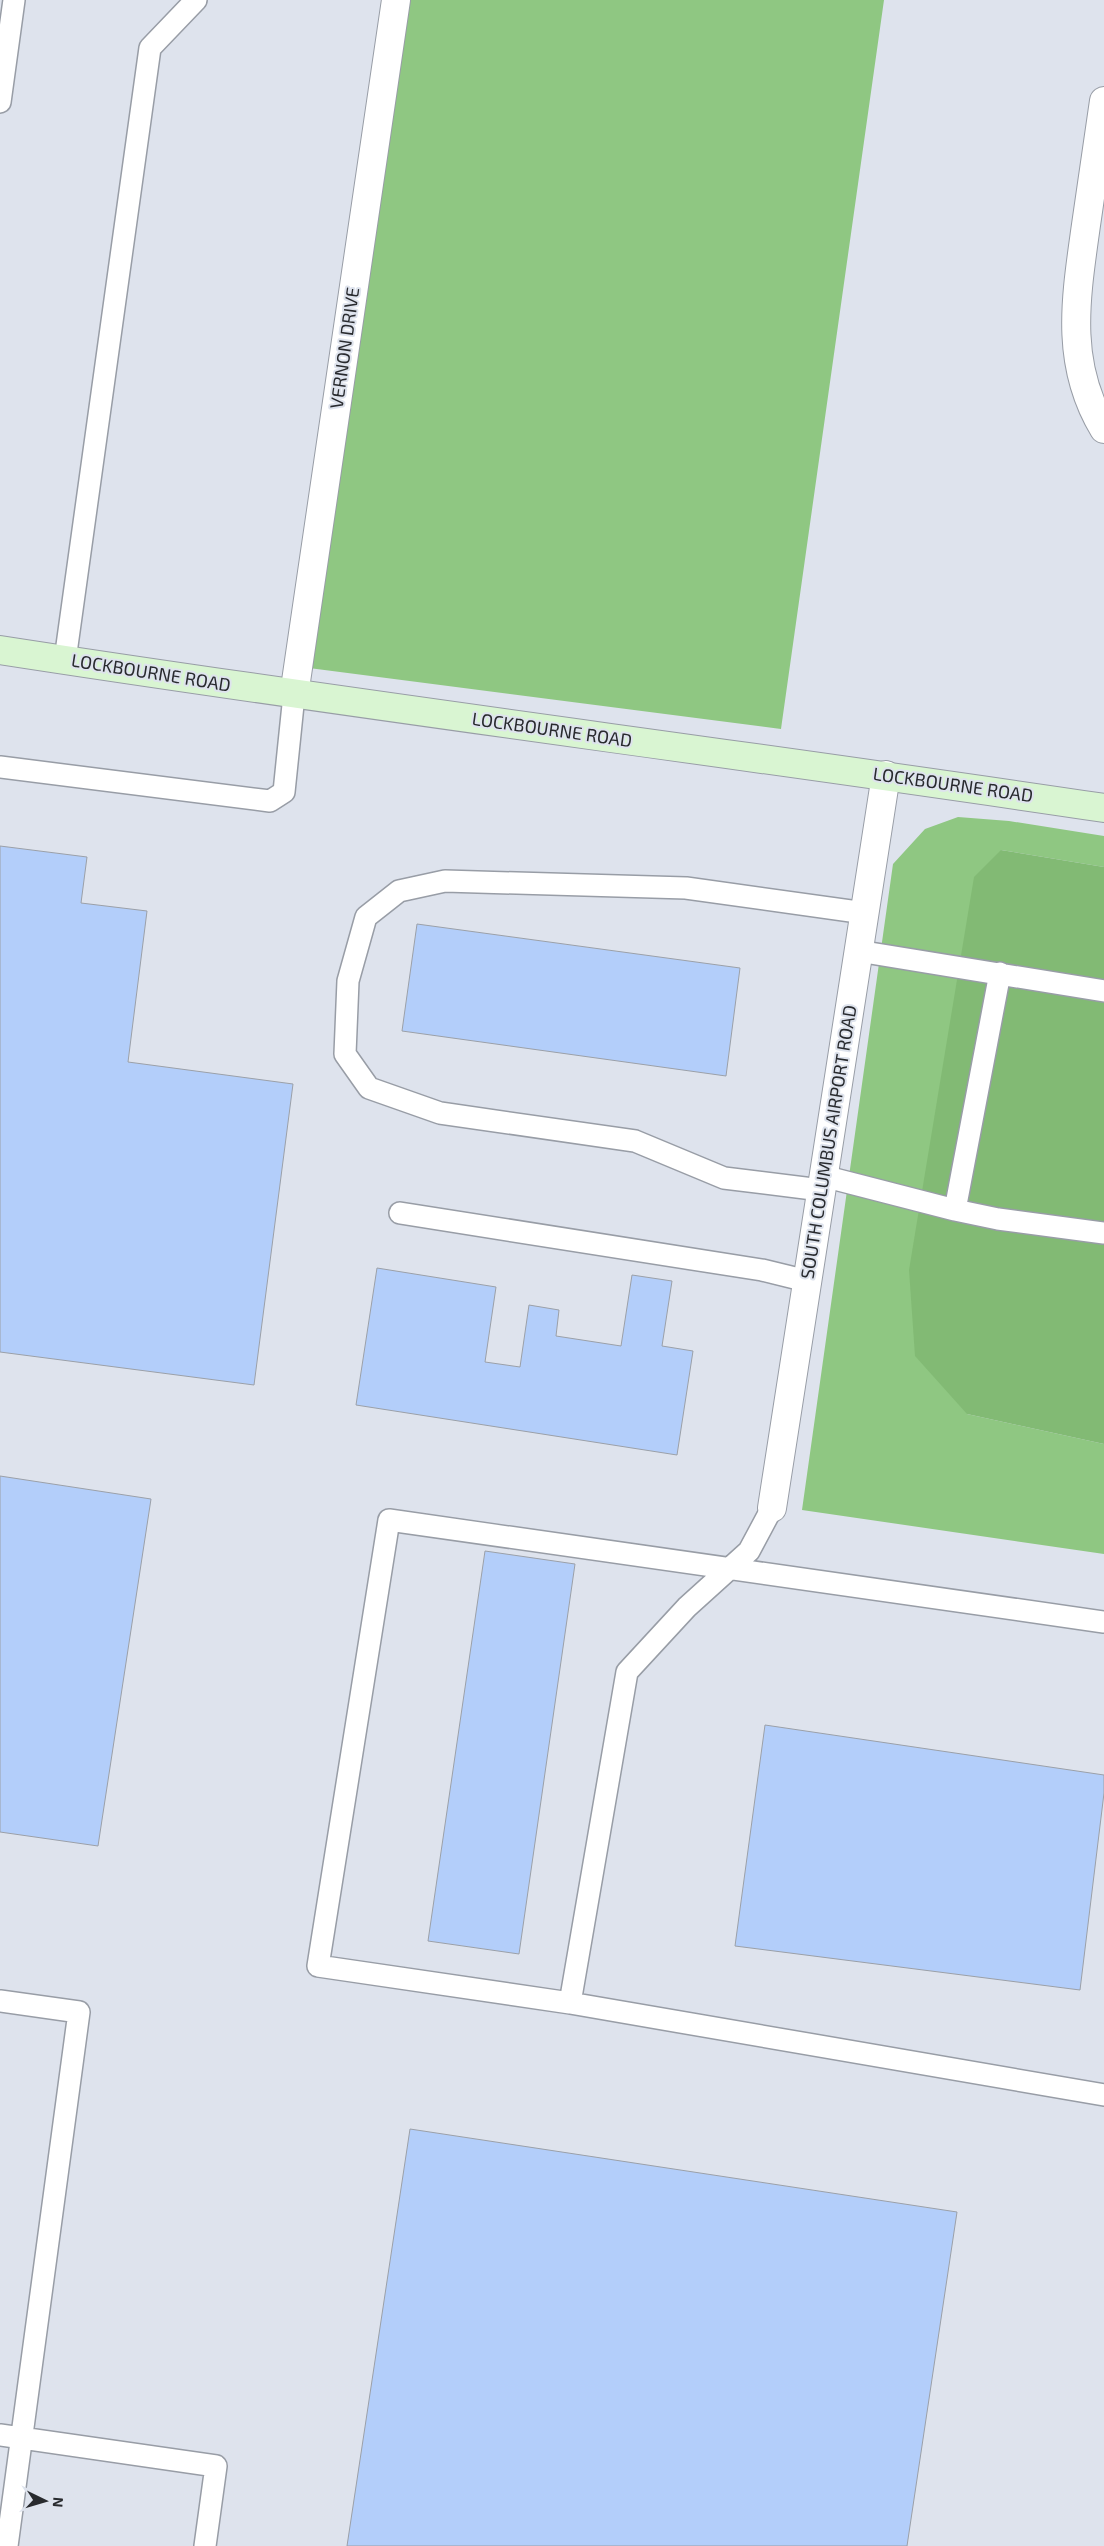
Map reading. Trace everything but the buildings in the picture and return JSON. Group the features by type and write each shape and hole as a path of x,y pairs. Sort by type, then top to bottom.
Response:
{"street":[{"name":"VERNON DRIVE","path":"294,695 396,0"},
{"path":"1104,101 1076,300 1075,340 1083,378 1096,415 1104,429"},
{"name":"LOCKBOURNE ROAD","path":"0,650 294,695 886,775 1104,808"},
{"name":"SOUTH COLUMBUS AIRPORT ROAD","path":"772,1508 886,775"}],"lane":[{"path":"0,102 14,0"},
{"path":"65,660 150,48 196,0"},
{"path":"0,767 270,801 284,792 294,695"},
{"path":"865,913 686,888 445,881 399,891 366,917 348,981 345,1054 369,1088 440,1113 635,1141 724,1178 822,1183 998,1219 1104,1234"},
{"path":"858,951 1104,991"},
{"path":"955,1210 1000,973"},
{"path":"400,1214 762,1270 807,1281"},
{"path":"570,2003 627,1672 687,1607 749,1551 772,1508"},
{"path":"1104,1622 728,1570 389,1520 318,1966 570,2003 1104,2095"},
{"path":"0,2002 79,2012 7,2546"},
{"path":"0,2435 216,2466 205,2546"}],"green space":[{"path":"409,0 884,0 781,729 309,668"},
{"path":"958,817 1009,821 1104,836 1104,867 1001,850 967,1414 1104,1444 1104,1554 802,1510 893,864 925,829"},
{"path":"1001,850 1104,867 1104,1444 967,1414 915,1356 909,1270 974,877"}]}
